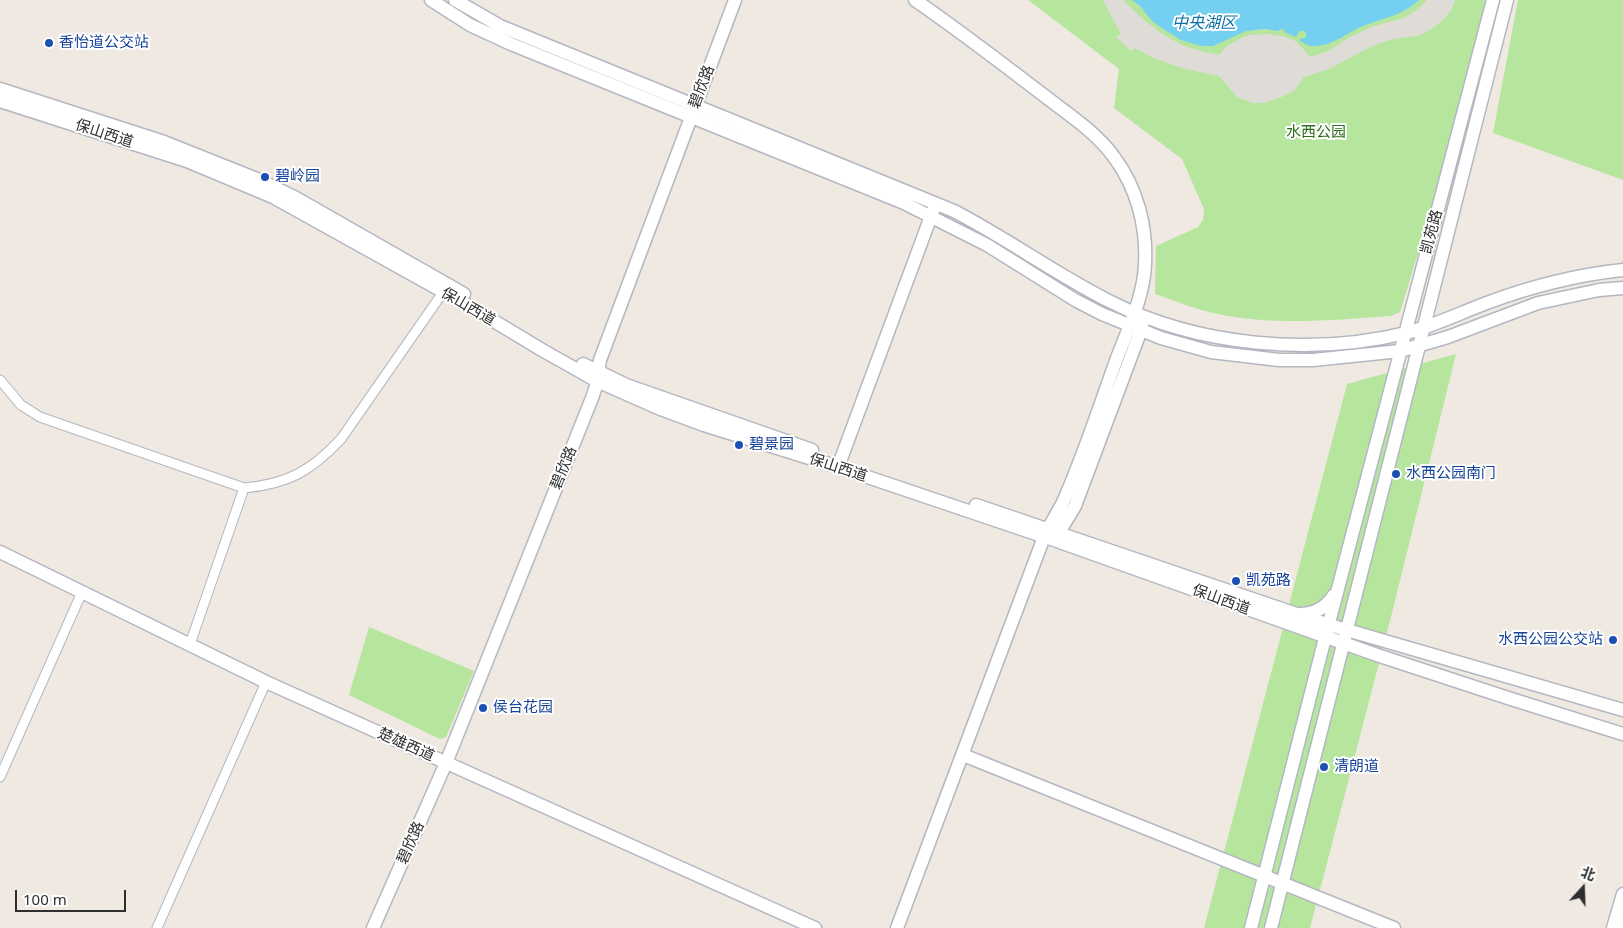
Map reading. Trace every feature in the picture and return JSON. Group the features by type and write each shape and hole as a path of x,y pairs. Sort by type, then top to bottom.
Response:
{"main road":[{"path":"431,0 489,35 936,204 980,225 1089,291 1138,314 1189,331 1270,344 1330,344 1405,333 1415,343"},
{"path":"454,0 500,26 931,216 987,245 1076,300 1135,328 1211,352 1279,360 1313,360 1448,337 1538,303 1599,290 1623,288"},
{"name":"碧欣路","path":"696,112 735,0"},
{"name":"碧欣路","path":"378,928 449,764 599,385 600,360 739,0"},
{"path":"916,0 1070,116 1099,140 1113,155 1133,191 1145,235 1145,266 1138,314"},
{"path":"897,928 1064,500 1135,328 1150,264 1149,232 1137,191 1124,164 1107,142 956,23 922,0"},
{"name":"凯苑路","path":"1415,343 1405,333 1494,0"},
{"name":"凯苑路","path":"1271,928 1411,376 1415,343 1508,0"},
{"name":"保山西道","path":"0,88 164,142 250,176 296,198 579,366 599,385"},
{"name":"保山西道","path":"0,101 147,147 221,174 292,208 446,288"},
{"path":"839,463 936,204"},
{"path":"1415,343 1442,322 1483,304 1543,284 1573,277 1623,270"},
{"path":"1411,376 1427,351 1448,337"},
{"name":"凯苑路","path":"1251,928 1328,624 1393,380 1415,343"},
{"path":"579,366 590,383 599,385 615,383 625,389"},
{"path":"599,385 608,392 625,389"},
{"name":"保山西道","path":"625,389 1295,620 1325,638 1623,734"},
{"name":"楚雄西道","path":"0,552 266,682 815,928"},
{"path":"1295,620 1320,610 1328,603 1338,587"},
{"path":"1295,620 1312,628 1328,624 1346,609 1356,594"},
{"path":"1328,624 1623,710"},
{"path":"965,756 1394,928"},
{"path":"905,928 965,756"},
{"name":"碧欣路","path":"373,928 449,764"},
{"path":"1613,928 1623,894"},
{"path":"1622,928 1623,923"}],"street":[{"path":"0,380 21,405 40,417 244,488 258,487 282,481 306,471 324,457 341,439 446,288"},
{"path":"190,644 244,488"},
{"path":"0,777 82,592"},
{"path":"157,928 266,682"}],"green space":[{"name":"水西公园","path":"1028,0 1488,0 1432,208 1400,312 1391,316 1348,319 1261,320 1210,312 1155,294 1156,246 1198,227 1203,220 1204,209 1182,159 1114,108 1119,69"},
{"path":"1518,0 1623,0 1623,180 1493,133"},
{"path":"1456,354 1391,617 1310,928 1204,928 1347,384"},
{"path":"369,627 474,671 446,737 440,739 349,695"}],"shaded area":[{"path":"1103,0 1123,0 1146,22 1164,35 1182,45 1200,51 1219,55 1227,46 1243,37 1269,34 1286,37 1297,42 1310,57 1328,51 1350,37 1371,27 1404,18 1418,9 1427,0 1455,0 1451,11 1443,20 1427,32 1417,36 1393,39 1372,46 1329,69 1304,77 1295,90 1282,97 1265,103 1253,103 1237,97 1219,76 1185,69 1153,58 1135,48 1131,51 1116,37 1121,34"}],"water":[{"name":"中央湖区","path":"1132,0 1419,0 1399,13 1363,26 1335,41 1323,45 1308,45 1299,40 1306,37 1304,31 1299,31 1296,37 1284,32 1285,30 1265,29 1246,31 1213,46 1201,46 1181,40 1163,29 1152,21 1140,6"}],"place":[{"name":"香怡道公交站","path":"49,43"},
{"name":"碧岭园","path":"265,177"},
{"name":"碧景园","path":"739,445"},
{"name":"水西公园南门","path":"1396,474"},
{"name":"凯苑路","path":"1236,581"},
{"name":"水西公园公交站","path":"1613,640"},
{"name":"侯台花园","path":"483,708"},
{"name":"清朗道","path":"1324,767"}]}
